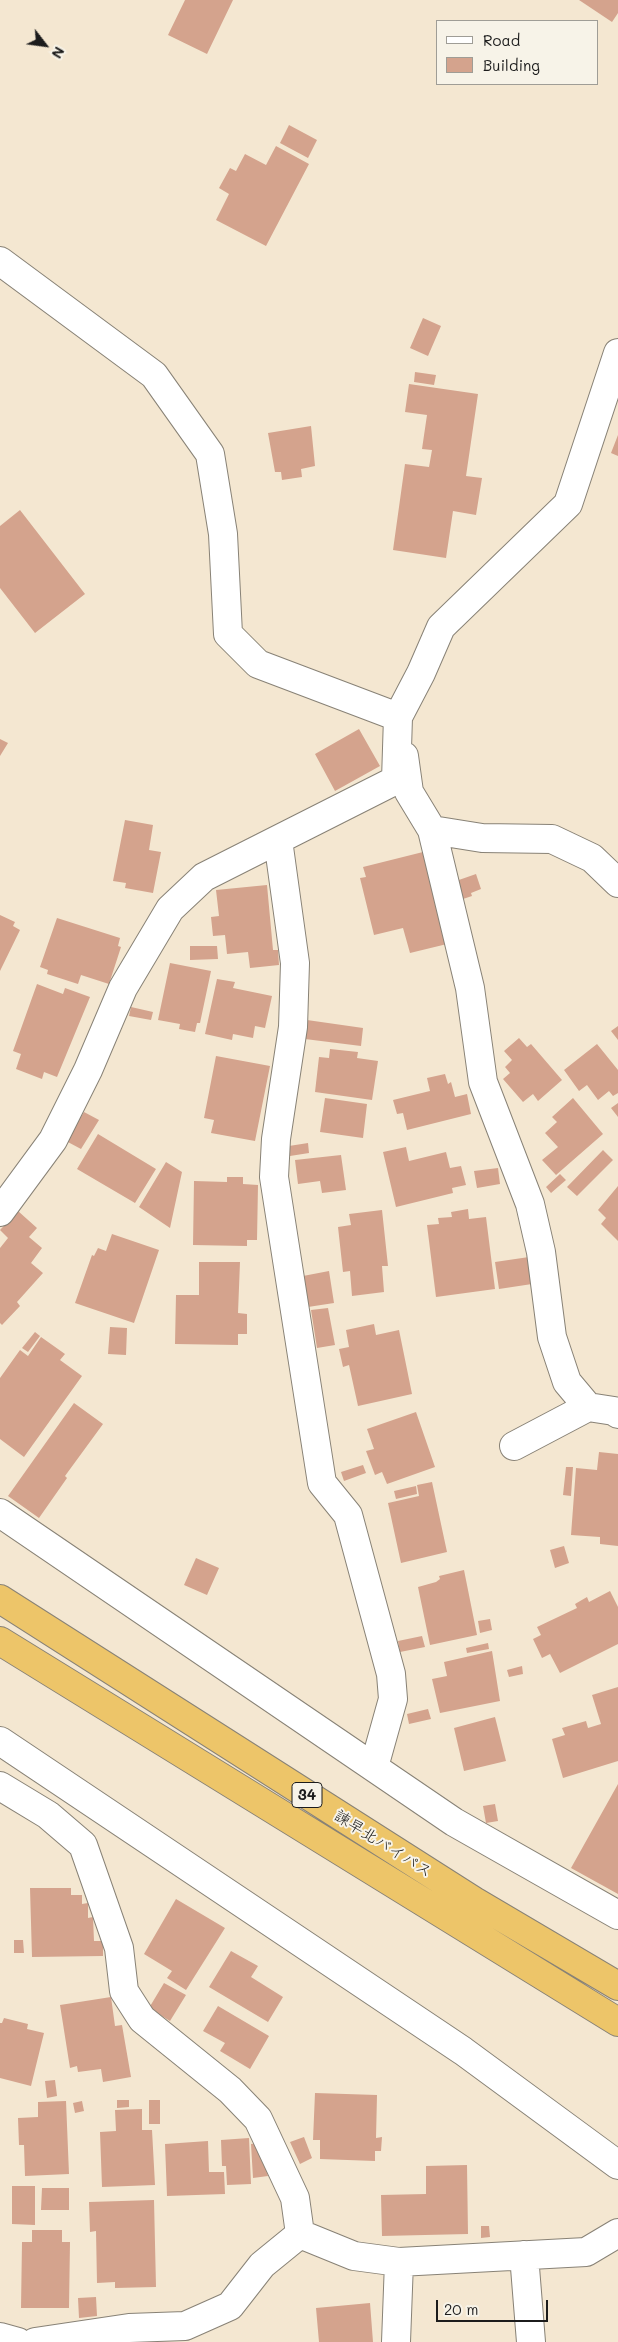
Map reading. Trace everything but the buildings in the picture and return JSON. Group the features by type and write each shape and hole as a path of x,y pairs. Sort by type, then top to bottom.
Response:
{"highway":[{"name":"諫早北バイパス","path":"0,1600 474,1901 618,1986"},
{"name":"諫早北バイパス","path":"0,1641 618,2022"}],"street":[{"path":"0,261 154,375 210,454 223,534 228,634 258,664 398,717"},
{"path":"0,1212 53,1140 88,1070 123,988 170,909 204,877 396,780 398,717 421,673 440,627 568,504 618,353"},
{"path":"398,717 409,792 432,830 470,988 483,1082 530,1204 541,1252 552,1337 567,1382 588,1407"},
{"path":"432,830 482,838 552,839 592,858 618,882"},
{"path":"278,840 295,963 293,1027 276,1138 274,1177 322,1483 348,1515 391,1674 393,1699 374,1767"},
{"path":"514,1446 588,1407 614,1411 618,1414"},
{"path":"0,1513 454,1822 618,1916"},
{"path":"0,1741 463,2051 618,2165"},
{"path":"0,1786 48,1815 83,1845 119,1948 124,1991 142,2019 230,2090 258,2119 295,2198 300,2234"},
{"path":"300,2234 354,2256 399,2262 586,2252 618,2233"},
{"path":"35,2342 129,2328 185,2326 230,2306 262,2265 300,2234"},
{"path":"524,2255 531,2342"},
{"path":"396,2342 399,2262"},
{"path":"0,2337 18,2342"}]}
